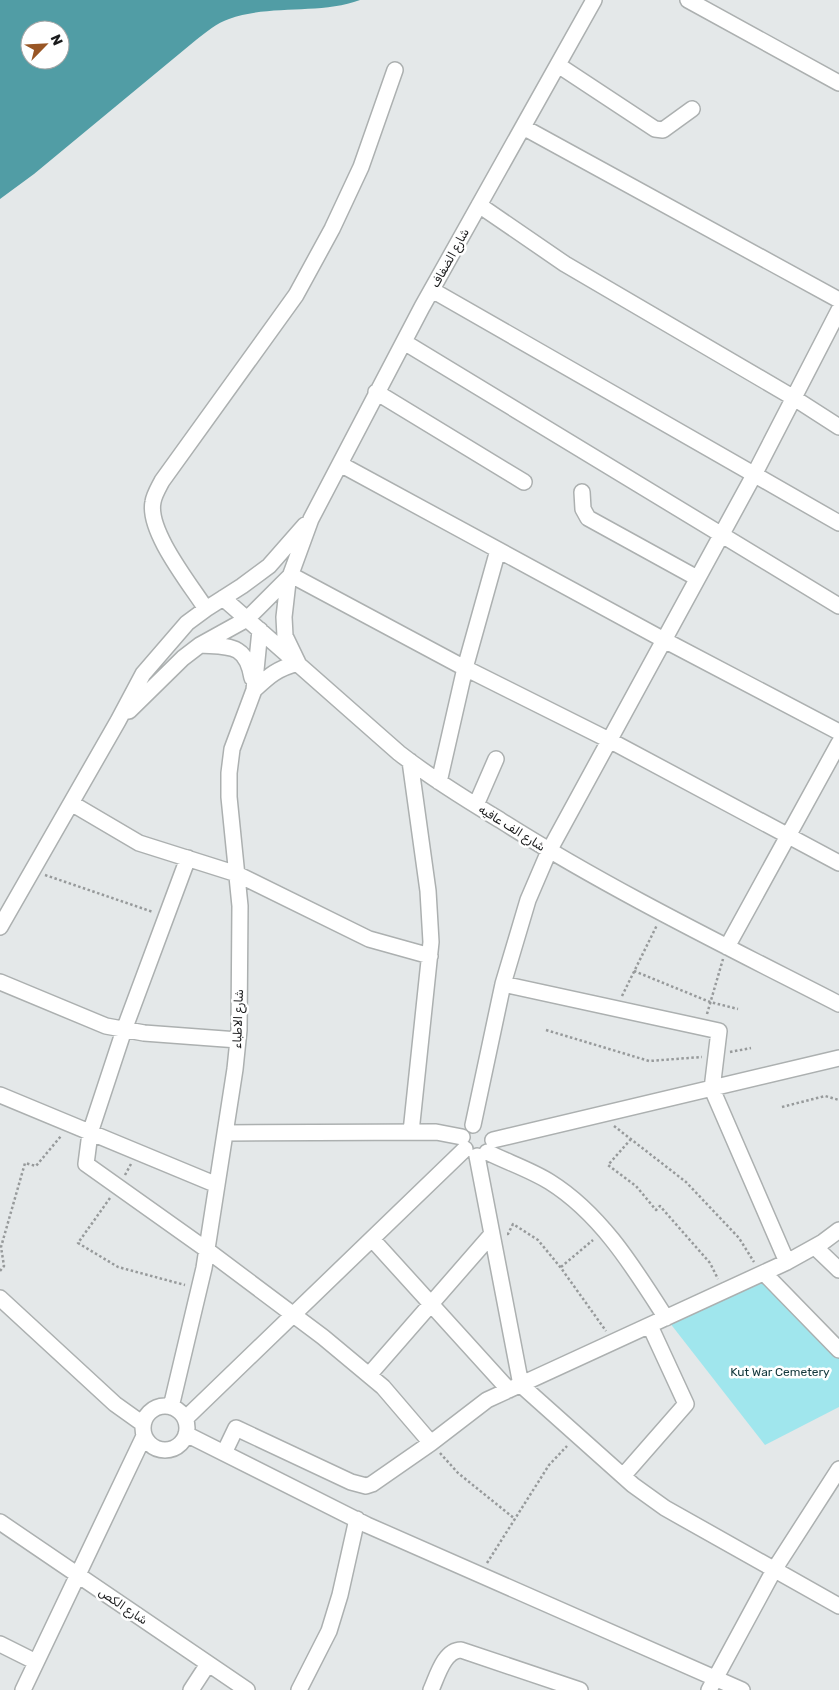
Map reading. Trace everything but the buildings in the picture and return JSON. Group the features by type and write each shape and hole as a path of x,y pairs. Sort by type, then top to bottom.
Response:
{"street":[{"name":"شارع الضفاف","path":"311,518 376,392 594,0"},
{"path":"688,0 839,83"},
{"path":"558,65 655,129 663,130 692,109"},
{"path":"206,609 155,528 152,503 162,481 296,295 332,229 361,167 395,70"},
{"path":"523,128 839,300"},
{"path":"480,206 565,264 794,398 839,427"},
{"path":"432,290 839,523"},
{"path":"515,1388 477,1147 464,1132 473,1125 503,984 528,900 549,851 794,398 834,331 839,310"},
{"path":"404,342 839,606"},
{"path":"376,392 524,482"},
{"path":"340,464 664,640 839,732"},
{"path":"582,492 583,509 588,518 697,578"},
{"path":"200,645 234,648 246,658 254,690 282,667 298,663 285,636 284,617 288,582 311,518"},
{"path":"0,927 143,674 175,636 206,609 268,566 280,555 311,518"},
{"path":"438,782 465,668 498,550"},
{"path":"118,721 184,658 200,645 247,619 291,575"},
{"path":"291,575 465,668 609,740 839,863"},
{"name":"شارع الف عافيه","path":"223,598 298,663 312,678 410,761 438,782 549,851 727,947 839,1004"},
{"name":"شارع الاطباء","path":"171,1407 207,1250 226,1133 238,1040 240,906 229,797 229,773 232,749 254,690 260,630"},
{"path":"727,947 839,743"},
{"path":"476,806 496,759"},
{"path":"410,761 428,890 431,942 411,1132"},
{"path":"70,803 139,843 236,874 369,939 430,956"},
{"path":"188,858 124,1030 90,1133 86,1164 207,1250 323,1337 383,1387 431,1443"},
{"path":"0,982 106,1026 124,1030 238,1040"},
{"path":"503,984 719,1031 712,1089 787,1262"},
{"path":"477,1147 839,1058"},
{"path":"0,1095 217,1185"},
{"path":"0,1298 143,1430 153,1447 166,1451 179,1446 186,1426 293,1316 372,1239 491,1133 488,1128 473,1125"},
{"path":"226,1133 447,1132 549,1181 584,1208 627,1258 666,1318"},
{"path":"224,1453 236,1428 351,1482 366,1486 372,1484 431,1443 487,1400 787,1262 839,1230"},
{"path":"369,1375 492,1234"},
{"path":"372,1239 430,1304 515,1388 578,1436 623,1476 665,1508 839,1606"},
{"path":"815,1246 839,1270"},
{"path":"763,1273 839,1350"},
{"path":"623,1476 686,1404 650,1326"},
{"path":"23,1690 143,1430 145,1418 153,1409 165,1406 171,1407 182,1414 186,1426 224,1453 357,1519 480,1574 712,1684 742,1690"},
{"path":"712,1684 774,1570 839,1469"},
{"path":"299,1690 329,1632 340,1594 357,1519"},
{"name":"شارع الكص","path":"0,1522 247,1690"},
{"path":"0,1644 36,1662"},
{"path":"431,1690 449,1654 455,1650 461,1650 580,1690"},
{"path":"191,1690 208,1664"}],"path":[{"path":"32,870 166,917"},
{"path":"615,1009 663,913"},
{"path":"702,1027 727,947"},
{"path":"634,971 710,1002 738,1009"},
{"path":"546,1030 649,1061 716,1055 751,1048"},
{"path":"782,1107 825,1096 839,1100"},
{"path":"605,1114 610,1123 686,1182 739,1238 763,1273"},
{"path":"0,1271 4,1266 2,1247 25,1162 36,1166 71,1125"},
{"path":"631,1139 608,1165 636,1186 656,1210 660,1206 710,1262 724,1291"},
{"path":"137,1152 118,1186 78,1243 118,1267 199,1289"},
{"path":"492,1234 508,1234 513,1224 538,1240 561,1268 614,1342"},
{"path":"561,1268 603,1230"},
{"path":"480,1574 549,1465 578,1436"},
{"path":"431,1443 458,1473 516,1519"}],"green space":[{"name":"Kut War Cemetery","path":"764,1273 839,1350 839,1407 765,1445 666,1318"}],"shaded area":[{"path":"0,0 360,0 345,5 245,14 220,23 196,40 34,174 0,199"}]}
